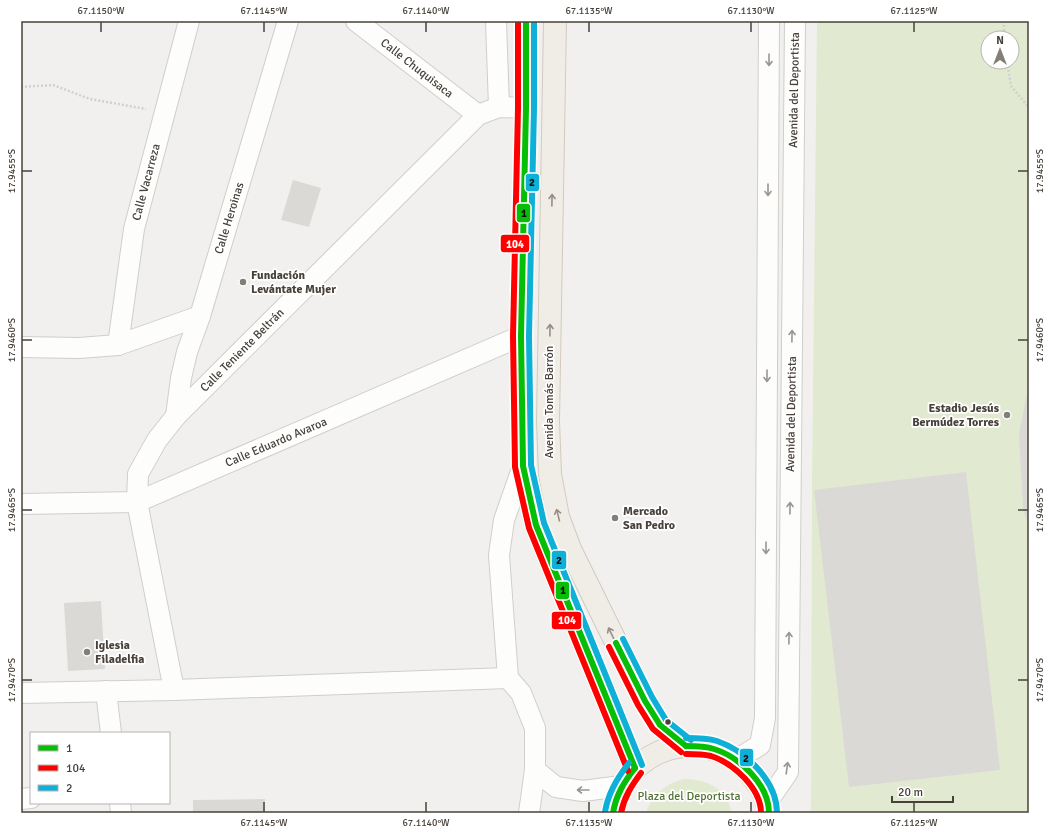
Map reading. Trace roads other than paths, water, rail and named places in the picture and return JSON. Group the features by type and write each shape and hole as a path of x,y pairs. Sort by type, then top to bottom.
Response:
{"main road":[{"path":"526,21 526,108 521,336 523,466 536,525 635,768"},
{"name":"Avenida Tomás Barrón","path":"555,21 548,422 550,474 558,517 570,549 642,694 660,725 686,746"},
{"path":"613,813 614,805 622,786 635,768 658,752 686,746 702,746 717,750 736,760 746,768 758,784 768,807"}],"street":[{"name":"Calle Vacarreza","path":"118,345 134,229 189,21"},
{"name":"Calle Heroinas","path":"176,416 185,358 200,316 288,21"},
{"name":"Calle Chuquisaca","path":"356,21 478,115"},
{"path":"496,21 499,107"},
{"name":"Avenida del Deportista","path":"736,760 760,745 765,718 769,21"},
{"name":"Avenida del Deportista","path":"768,807 788,772 794,21"},
{"name":"Calle Teniente Beltrán","path":"174,690 137,502 138,474 156,440 176,416 478,115 499,107 526,108"},
{"path":"21,347 79,348 118,345 200,316"},
{"name":"Calle Eduardo Avaroa","path":"21,504 137,502 521,336"},
{"path":"523,466 504,520 499,555 508,678 521,693 535,728 535,770 530,813"},
{"path":"21,693 174,690 508,678"},
{"path":"106,691 111,732"},
{"path":"535,770 556,787 583,791 622,786"}],"place":[{"name":"Fundación Levántate Mujer","path":"243,282"},
{"name":"Estadio Jesús Bermúdez Torres","path":"1007,415"},
{"name":"Mercado San Pedro","path":"615,518"},
{"name":"Iglesia Filadelfia","path":"87,652"}],"park label":[{"name":"Plaza del Deportista","path":"689,796"}]}
